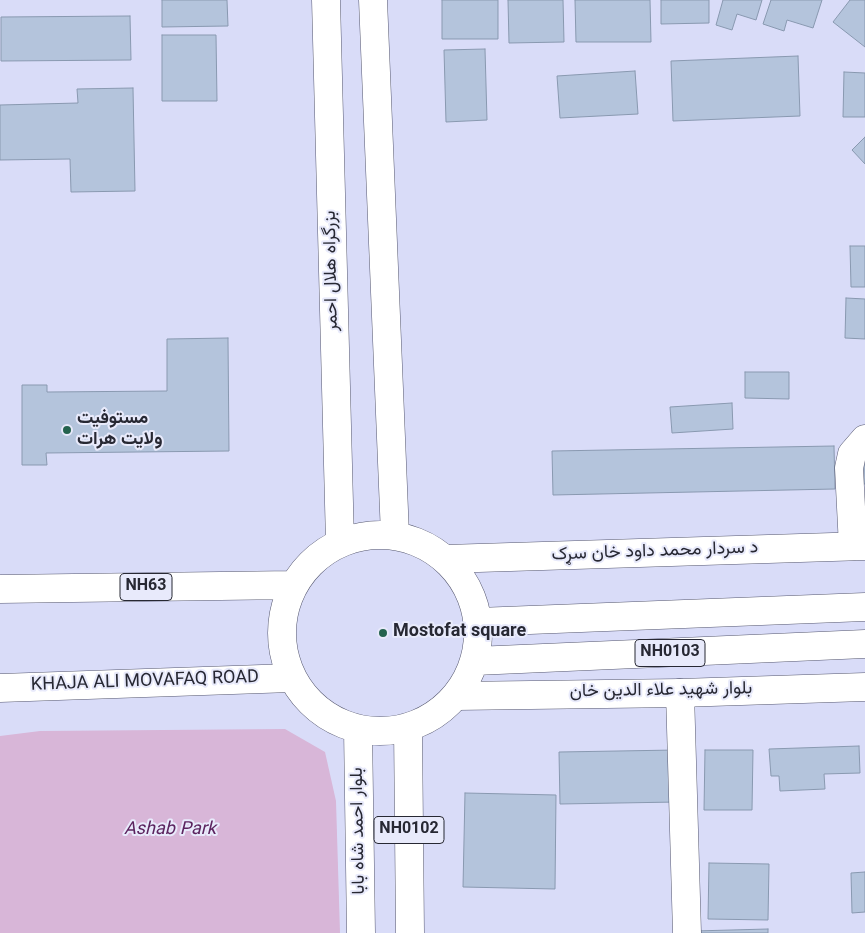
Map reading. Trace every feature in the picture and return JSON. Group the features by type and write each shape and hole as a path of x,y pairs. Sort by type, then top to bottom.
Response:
{"main road":[{"name":"بزرگراه هلال احمر","path":"326,0 340,542"},
{"path":"373,0 395,535"},
{"path":"859,546 849,468 852,454 865,439"},
{"path":"367,535 395,535 423,544 446,559 465,583 474,602 478,622 478,642 474,661 467,679 456,696 434,715 408,727 383,731 358,729 331,719 308,701 291,678 282,648 282,616 293,585 312,560 340,542 367,535"},
{"name":"د سردار محمد داود خان سړک","path":"446,559 859,546"},
{"name":"NH63","path":"0,589 293,585"},
{"name":"NH0103","path":"478,622 865,607"},
{"name":"NH0103","path":"474,661 865,644"},
{"name":"KHAJA ALI MOVAFAQ ROAD","path":"0,688 291,678"},
{"name":"بلوار شهید علاء الدین خان","path":"456,696 680,693 865,687"},
{"path":"680,693 687,933"},
{"name":"NH0102","path":"408,727 410,933"},
{"name":"بلوار احمد شاه بابا","path":"358,729 361,933"}],"green space":[{"name":"Ashab Park","path":"285,729 325,752 336,801 340,933 0,933 0,736 40,731"}],"building":[{"path":"162,0 227,0 228,26 162,27"},
{"path":"442,0 498,0 498,39 442,39"},
{"path":"508,0 563,0 564,42 509,43"},
{"path":"575,0 650,0 651,42 576,42"},
{"path":"661,0 709,0 709,23 661,24"},
{"path":"723,0 762,0 756,20 737,14 732,30 716,25"},
{"path":"771,0 822,0 813,28 787,20 784,31 763,24"},
{"path":"850,0 865,0 865,47 833,22"},
{"path":"130,16 131,60 1,61 1,17"},
{"path":"162,35 216,35 217,101 162,101"},
{"path":"485,49 487,120 446,122 444,50"},
{"path":"798,56 800,116 673,121 671,61"},
{"path":"635,71 638,114 560,118 557,76"},
{"path":"844,72 865,73 865,117 843,117"},
{"path":"133,88 135,191 71,192 70,159 0,160 0,105 78,103 77,89"},
{"path":"865,137 865,164 852,150"},
{"path":"850,246 865,246 865,287 851,287"},
{"path":"846,298 865,299 865,339 845,338"},
{"path":"228,338 229,451 46,453 47,465 22,465 22,385 47,385 47,392 167,391 167,339"},
{"path":"745,372 789,372 789,399 745,398"},
{"path":"732,403 733,429 672,433 670,407"},
{"path":"834,446 835,489 553,495 552,451"},
{"path":"865,457 865,484 862,484 862,458"},
{"path":"859,746 860,773 824,774 825,789 780,791 779,776 771,776 769,749"},
{"path":"676,750 677,802 560,804 559,752"},
{"path":"705,750 753,750 752,810 704,810"},
{"path":"465,793 556,795 555,889 463,887"},
{"path":"709,863 769,864 768,920 708,919"},
{"path":"865,872 865,912 852,913 851,873"},
{"path":"768,929 768,933 694,933 694,931"}],"place":[{"name":"مستوفیت ولایت هرات","path":"67,430"},
{"name":"Mostofat square","path":"383,633"}]}
